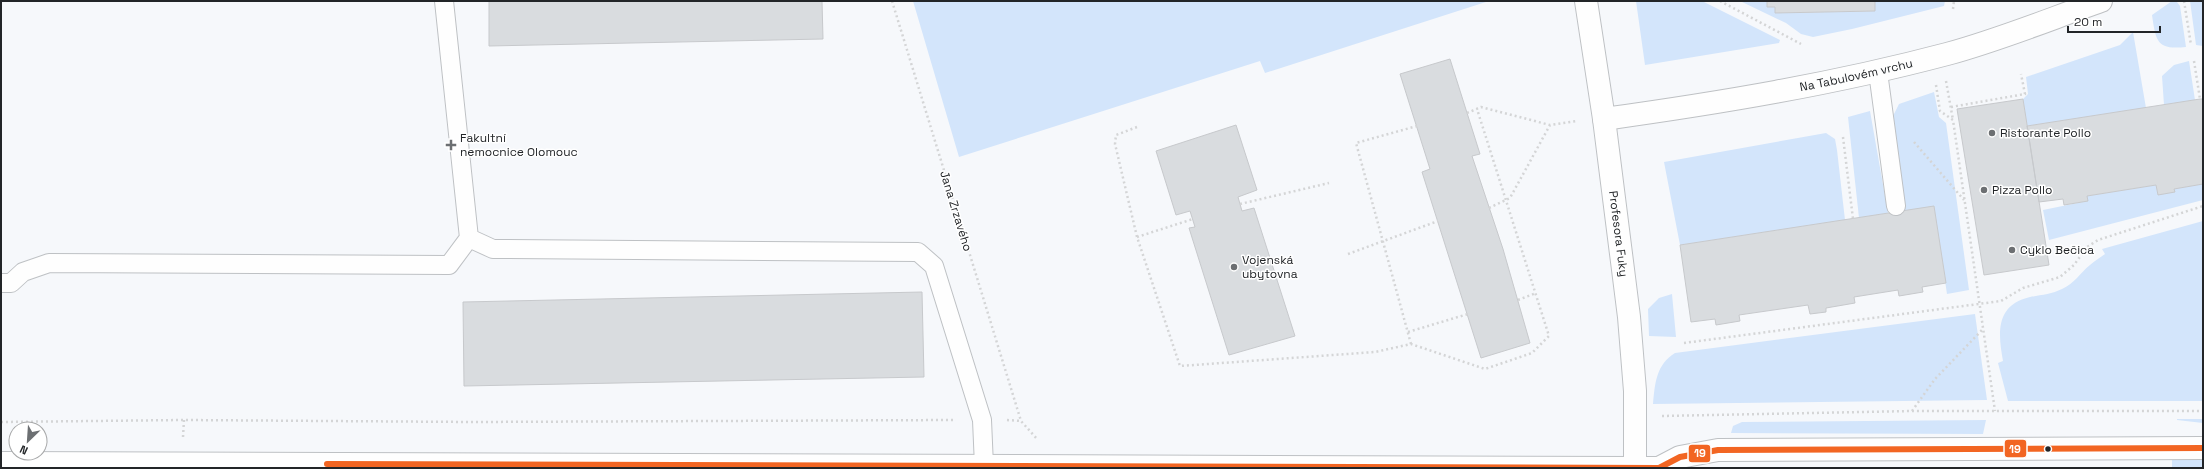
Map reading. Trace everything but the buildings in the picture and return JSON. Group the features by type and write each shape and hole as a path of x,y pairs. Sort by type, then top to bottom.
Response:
{"street":[{"name":"Profesora Fuky","path":"1586,1 1604,119 1630,324 1635,416 1635,468"},
{"name":"Na Tabulovém vrchu","path":"1604,119 1833,82 1878,72 1975,46 2102,1"},
{"path":"1,463 327,466 1659,468 1680,457 1718,450 2203,448"}],"lane":[{"path":"1,283 11,283 23,272 49,263 449,265 469,238 444,1"},
{"path":"1878,72 1896,206"},
{"path":"469,238 493,249 918,252 934,266 982,420 984,466"}],"path":[{"name":"Jana Zrzavého","path":"892,1 1020,420"},
{"path":"1720,1 1801,44"},
{"path":"1953,9 1954,1"},
{"path":"2184,1 2191,45"},
{"path":"2194,61 2200,99"},
{"path":"1951,107 2025,94 2021,74"},
{"path":"1936,83 1940,112 1953,120"},
{"path":"1947,83 1995,411"},
{"path":"1467,113 1481,107 1550,124 1579,121"},
{"path":"1883,108 1965,201"},
{"path":"1137,127 1116,135 1115,144 1138,237 1180,366 1375,352 1411,344 1485,369 1532,353 1549,336 1477,109"},
{"path":"1489,208 1507,200 1550,124"},
{"path":"1411,344 1356,143 1417,126"},
{"path":"1843,137 1853,219"},
{"path":"1240,204 1329,183"},
{"path":"1684,343 1980,305 2001,301 2022,288 2060,278 2074,265 2087,247 2098,240 2203,206"},
{"path":"1138,237 1193,219"},
{"path":"1348,254 1438,222"},
{"path":"1518,300 1536,293"},
{"path":"1408,332 1468,314"},
{"path":"1912,411 1935,379 1984,329"},
{"path":"1635,416 1912,411 2203,411"},
{"path":"184,420 184,436"},
{"path":"1,422 184,420 479,422 982,420"}],"shaded area":[{"path":"913,1 1489,1 1265,73 1260,61 959,157"},
{"path":"1636,1 1702,1 1780,40 1779,43 1645,65"},
{"path":"1740,1 1767,1 1767,7 1775,7 1776,13 1875,11 1875,1 1945,1 1944,6 1813,37 1801,34 1786,23"},
{"path":"2172,1 2177,2 2180,6 2186,47 2176,48 2164,45 2157,38 2155,32 2152,15"},
{"path":"2190,1 2203,1 2203,46 2196,45"},
{"path":"2133,32 2146,108 2027,126 2023,99 2028,94 2026,77 2120,45"},
{"path":"2189,61 2195,100 2164,105 2162,76 2174,65"},
{"path":"1934,92 1939,117 1946,123 1969,290 1947,294 1934,207 1904,211 1893,116 1899,104"},
{"path":"1870,111 1888,213 1859,218 1848,117"},
{"path":"1826,133 1835,139 1845,220 1680,245 1664,162"},
{"path":"2203,184 2203,200 2049,240 2043,210 2087,201 2087,196 2156,185 2158,194 2174,192 2174,189"},
{"path":"2203,221 2203,401 2008,401 1998,363 2003,361 2000,331 2005,314 2010,307 2019,301 2030,297 2054,292 2066,287 2086,268 2105,254 2102,249"},
{"path":"1672,294 1676,337 1649,336 1648,309 1659,298"},
{"path":"1975,314 1987,400 1653,404 1656,382 1660,369 1675,353"},
{"path":"2203,419 2203,423 2177,420"},
{"path":"1986,420 1983,434 1731,433 1733,426 1742,422"},
{"path":"2172,456 2203,456 2203,468 2172,468"}],"transit line":[{"name":"19","path":"327,464 1659,468 1680,457 1718,450 2203,448"}],"place":[{"name":"Ristorante Pollo","path":"1992,133"},
{"name":"Fakultní nemocnice Olomouc","path":"451,145"},
{"name":"Pizza Pollo","path":"1984,190"},
{"name":"Cyklo Bečica","path":"2012,250"},
{"name":"Vojenská ubytovna","path":"1234,267"}]}
